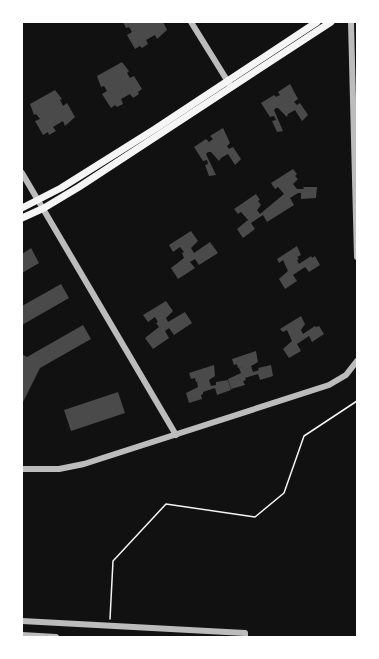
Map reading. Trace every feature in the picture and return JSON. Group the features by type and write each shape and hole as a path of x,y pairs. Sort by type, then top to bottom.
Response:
{"main road":[{"path":"22,218 44,208 230,85 317,22"},
{"path":"22,208 39,200 230,85 331,22"}],"street":[{"path":"191,22 230,85"},
{"path":"351,22 357,257"},
{"path":"22,173 44,208 176,435"},
{"path":"22,470 59,469 84,464 176,435 329,385 346,375 357,361"},
{"path":"22,621 245,635"},
{"path":"22,635 56,637"}],"path":[{"path":"110,626 113,561 166,504 255,517 284,493 304,436 357,402"}],"building":[{"path":"123,22 163,22 167,30 157,39 155,35 146,40 148,44 142,48 140,46 135,49 127,35 132,32 129,27 126,28"},
{"path":"122,62 129,71 127,73 130,78 134,76 142,89 138,92 139,94 133,98 130,94 121,99 123,104 117,107 115,105 111,108 102,94 107,91 104,86 101,87 97,76"},
{"path":"290,84 298,99 294,102 297,105 300,103 308,115 302,121 295,110 288,114 287,117 278,108 276,108 274,110 283,131 277,132 272,121 276,120 274,116 270,117 261,103 274,95 276,97 280,95 278,92"},
{"path":"55,90 62,99 60,100 63,106 67,103 75,117 65,126 63,121 53,127 56,131 49,135 48,132 43,135 35,121 40,119 36,114 34,115 30,104"},
{"path":"223,128 230,143 227,146 229,149 233,147 241,159 235,165 228,154 219,161 211,152 208,152 206,154 216,175 209,176 205,165 208,164 207,160 203,161 194,147 206,139 209,142 213,139 210,136"},
{"path":"293,169 297,174 295,176 298,179 293,184 297,189 304,189 303,187 317,187 316,198 301,199 301,193 298,193 290,198 294,205 267,222 263,215 251,223 255,229 243,238 237,229 248,220 241,212 238,214 234,209 256,194 261,205 257,210 260,214 284,194 278,187 275,189 271,183"},
{"path":"191,231 198,241 191,248 194,253 210,242 218,253 199,265 195,259 190,262 195,268 178,279 171,268 184,258 182,253 184,252 180,247 173,252 169,245"},
{"path":"297,246 301,255 297,257 299,259 297,260 299,264 311,256 312,258 315,256 320,265 309,272 305,267 293,275 297,281 285,289 279,279 288,271 283,260 279,263 277,259"},
{"path":"31,248 39,263 22,273 22,254"},
{"path":"61,284 69,298 22,325 22,306"},
{"path":"166,301 173,311 166,318 168,322 185,312 192,323 174,335 169,328 165,331 169,338 153,349 145,338 159,327 156,323 158,322 155,317 148,322 143,315"},
{"path":"301,316 305,324 301,330 303,334 315,326 319,326 324,334 312,342 309,336 297,344 301,351 289,358 283,349 292,341 287,330 283,332 280,329"},
{"path":"83,325 91,339 40,368 22,404 22,354 27,357"},
{"path":"256,351 258,362 251,366 253,372 259,370 258,368 271,365 273,376 260,380 258,374 245,378 246,380 243,381 245,385 231,389 228,379 241,373 239,368 243,367 238,368 237,364 234,365 232,359"},
{"path":"214,365 215,376 209,380 211,386 216,385 216,382 228,380 231,390 217,395 215,388 203,392 201,395 202,399 189,403 186,393 198,387 197,382 200,381 196,382 195,378 191,379 189,373"},
{"path":"118,392 125,413 71,431 64,410"}]}
